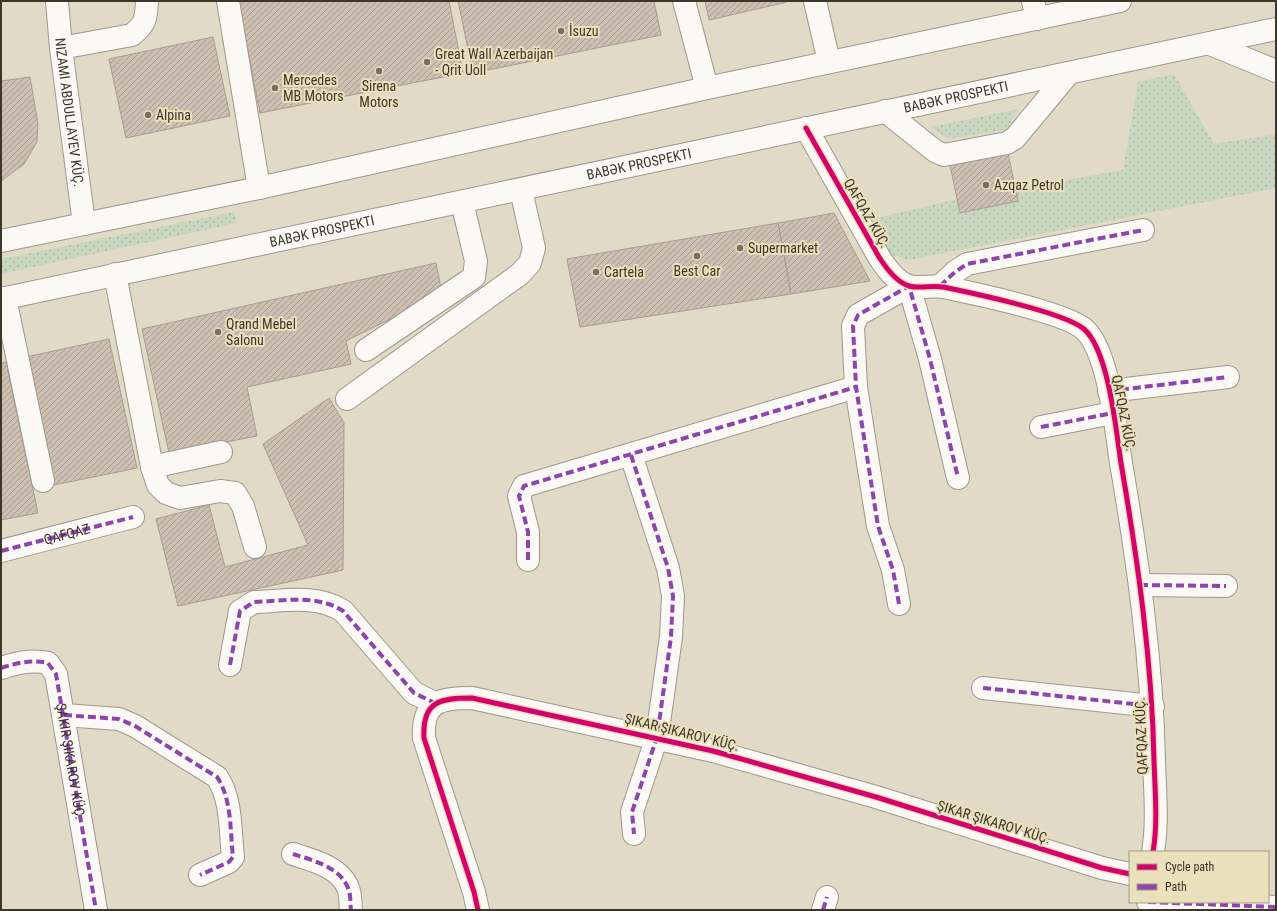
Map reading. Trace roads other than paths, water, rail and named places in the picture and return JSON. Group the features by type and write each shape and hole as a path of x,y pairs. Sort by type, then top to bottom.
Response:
{"street":[{"name":"NIZAMI ABDULLAYEV KÜÇ.","path":"57,1 61,48 84,224"},
{"path":"61,48 132,35 141,28 146,19 147,1"},
{"path":"228,1 259,188"},
{"path":"684,1 707,88"},
{"path":"815,1 829,62"},
{"path":"1,241 53,232 84,224 259,188 829,62 1035,10 1120,1"},
{"name":"BABƏK PROSPEKTI","path":"3,299 115,274 521,190 885,111 1276,29"},
{"path":"1210,44 1276,71"},
{"path":"885,111 935,151 944,155 1007,143 1015,138 1069,73"},
{"name":"QAFQAZ KÜÇ.","path":"806,128 879,257 891,274 909,286 940,286 1027,308 1071,322 1084,330 1094,342 1109,391 1140,585 1153,706 1155,815 1153,851"},
{"path":"347,399 520,274 530,263 534,248 521,190"},
{"path":"366,350 474,277 476,261 462,202"},
{"path":"940,286 955,272 967,264 1143,230"},
{"path":"1,253 9,252 53,232"},
{"path":"115,274 152,467 158,485 166,493 180,498 220,491 235,493 243,506 255,547"},
{"path":"899,604 893,570 878,526 856,387 853,326 858,315 909,286 930,359 958,478"},
{"path":"3,299 43,481"},
{"path":"1109,391 1228,377"},
{"path":"528,560 528,532 519,496 524,486 856,387"},
{"path":"1041,427 1113,414"},
{"path":"152,467 220,452"},
{"path":"631,455 668,568 673,596 671,637 657,737 632,812 634,834"},
{"name":"QAFQAZ","path":"1,551 133,517"},
{"path":"1140,585 1226,586"},
{"path":"230,665 240,611 245,606 254,602 317,600 332,604 344,611 414,693 435,703 425,716 424,738 474,892 478,910"},
{"name":"ŞAKIR ŞIKAROV KÜÇ.","path":"1,668 31,660 48,663 56,674 96,910"},
{"path":"984,688 1153,706"},
{"name":"ŞIKAR ŞIKAROV KÜÇ.","path":"435,703 451,698 472,698 657,737 713,751 861,793 1102,868 1129,874"},
{"path":"64,715 120,720 135,726 217,777 223,786 227,804 233,857 229,862 200,875"},
{"path":"293,854 315,861 340,875 348,888 351,910"},
{"path":"1165,903 1248,908 1276,907"}],"place":[{"name":"İsuzu","path":"561,31"},
{"name":"Great Wall Azerbaijan - Qrit Uoll","path":"427,62"},
{"name":"Sirena Motors","path":"379,71"},
{"name":"Mercedes MB Motors","path":"275,88"},
{"name":"Alpina","path":"148,115"},
{"name":"Azqaz Petrol","path":"986,185"},
{"name":"Supermarket","path":"740,248"},
{"name":"Best Car","path":"697,256"},
{"name":"Cartela","path":"596,272"},
{"name":"Qrand Mebel Salonu","path":"218,332"}]}
